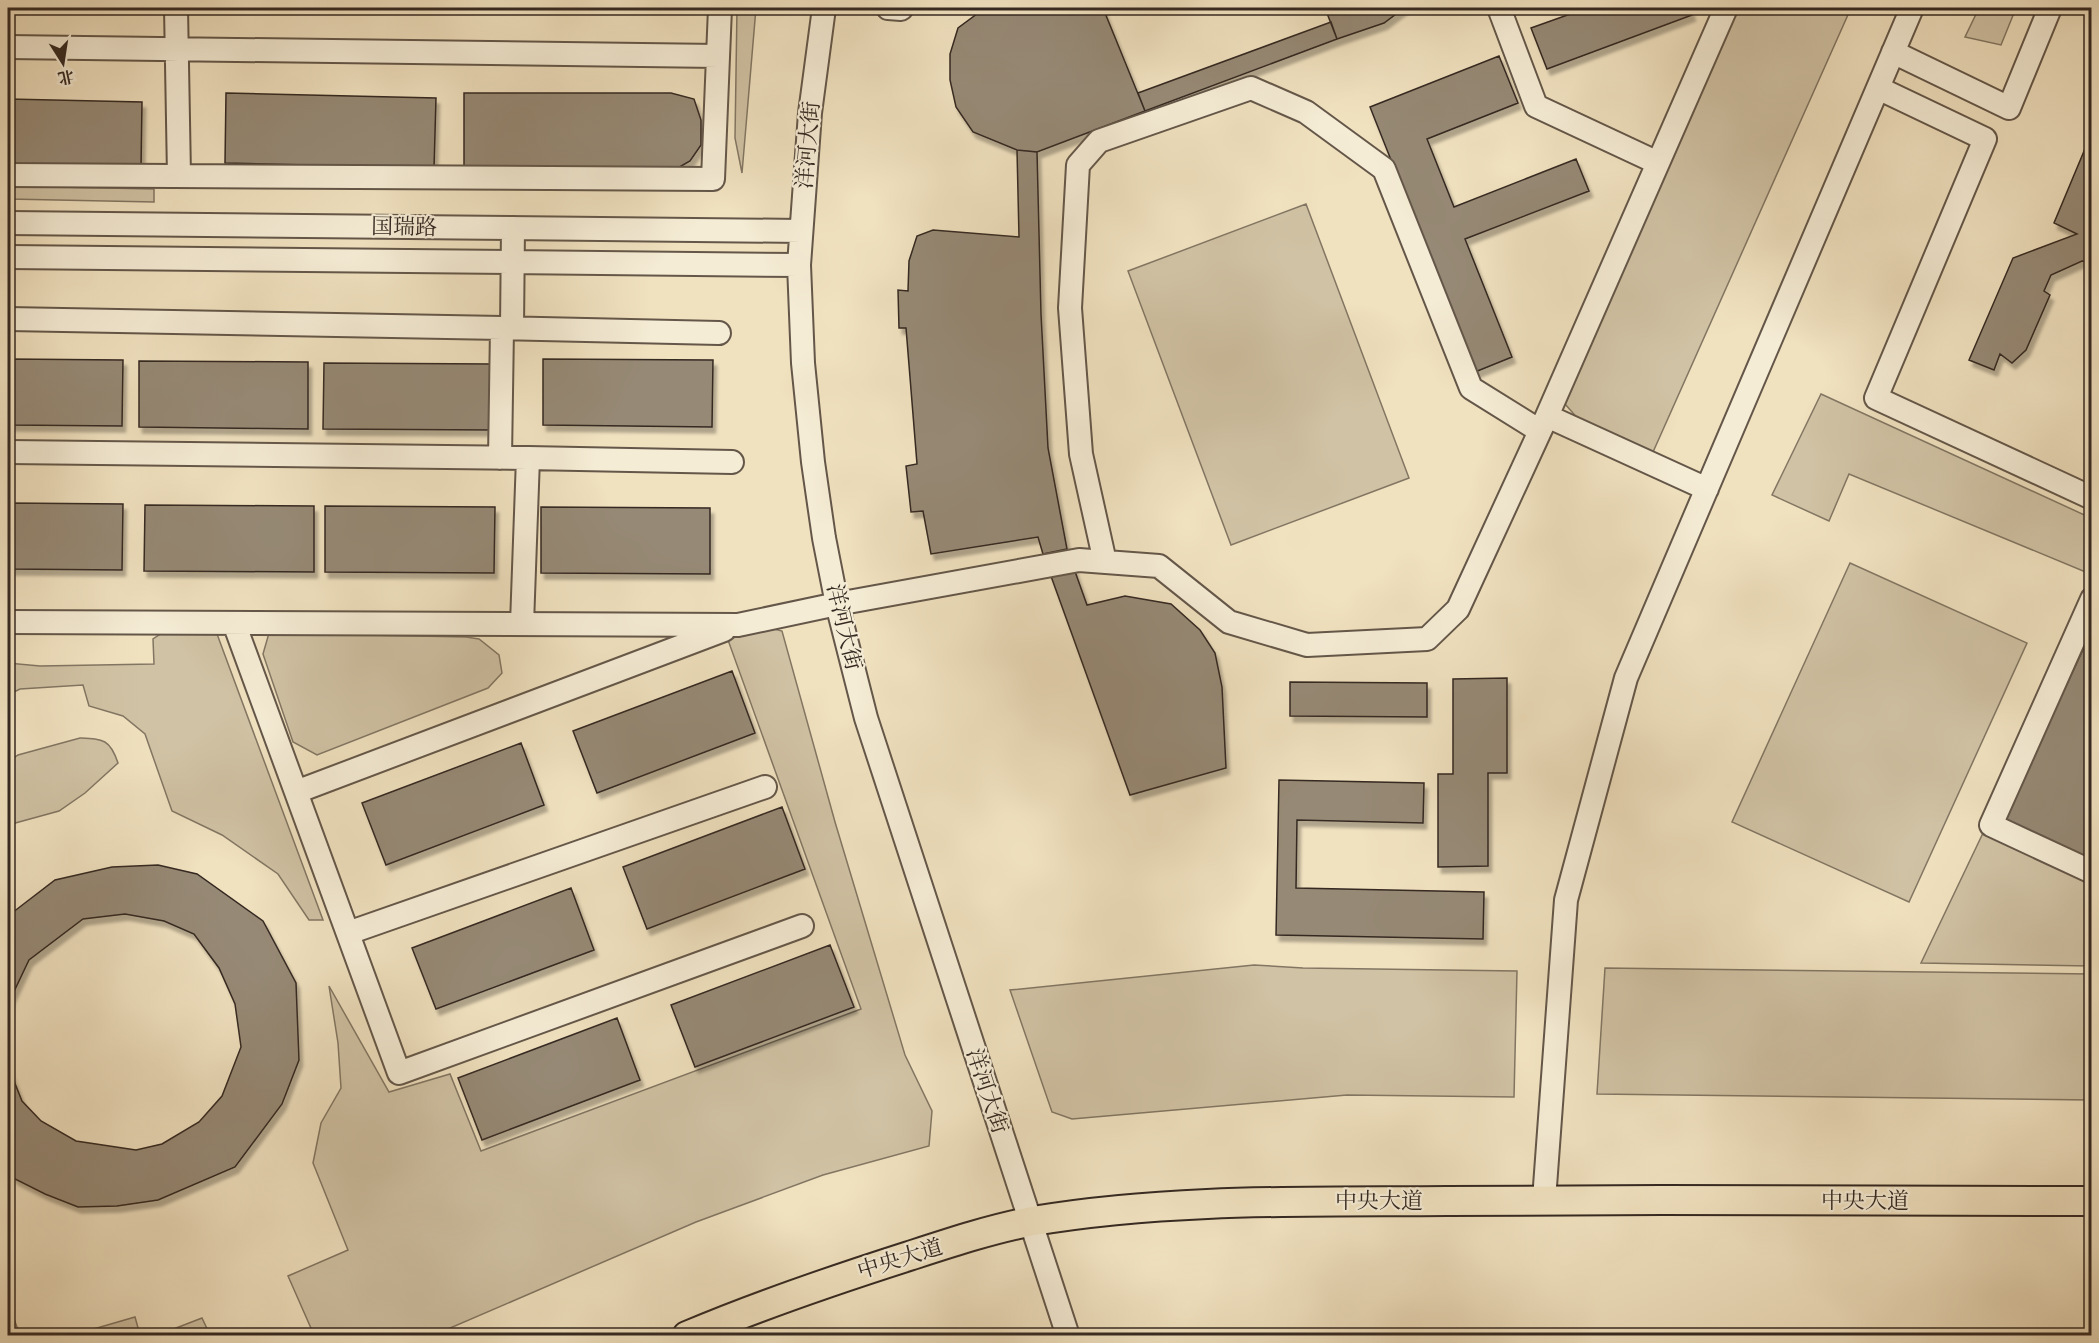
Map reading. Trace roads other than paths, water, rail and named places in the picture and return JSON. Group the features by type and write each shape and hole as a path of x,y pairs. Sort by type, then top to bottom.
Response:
{"main road":[{"name":"中央大道","path":"687,1335 738,1314 854,1273 946,1244 1030,1222 1138,1207 1252,1202 1544,1200 2091,1201"}],"street":[{"path":"176,8 178,176"},
{"path":"8,176 713,179 720,8"},
{"name":"洋河大街","path":"824,8 810,113 799,265 803,363 813,462 824,538 837,604 866,718 1068,1335"},
{"path":"1499,8 1536,106 1658,163"},
{"path":"296,792 738,625 837,604 1079,560 1159,566 1229,622 1307,645 1427,639 1458,609 1544,423 1726,8"},
{"path":"1544,1200 1566,900 1626,678 1912,8"},
{"path":"1893,52 2009,108 2050,8"},
{"path":"8,47 718,56"},
{"path":"1105,562 1081,454 1070,308 1078,165 1099,141 1251,88 1306,112 1384,169 1471,388 1544,423 1707,489"},
{"path":"1878,88 1984,139 1876,398 2091,498"},
{"name":"国瑞路","path":"8,223 801,231"},
{"path":"500,458 513,262 513,228"},
{"name":"国瑞路","path":"8,256 799,265"},
{"path":"8,319 719,333"},
{"path":"8,452 732,462"},
{"path":"522,624 528,458"},
{"path":"2091,599 1991,825 2091,872"},
{"path":"8,622 738,625"},
{"path":"234,623 399,1073 802,926"},
{"path":"348,933 765,787"}]}
